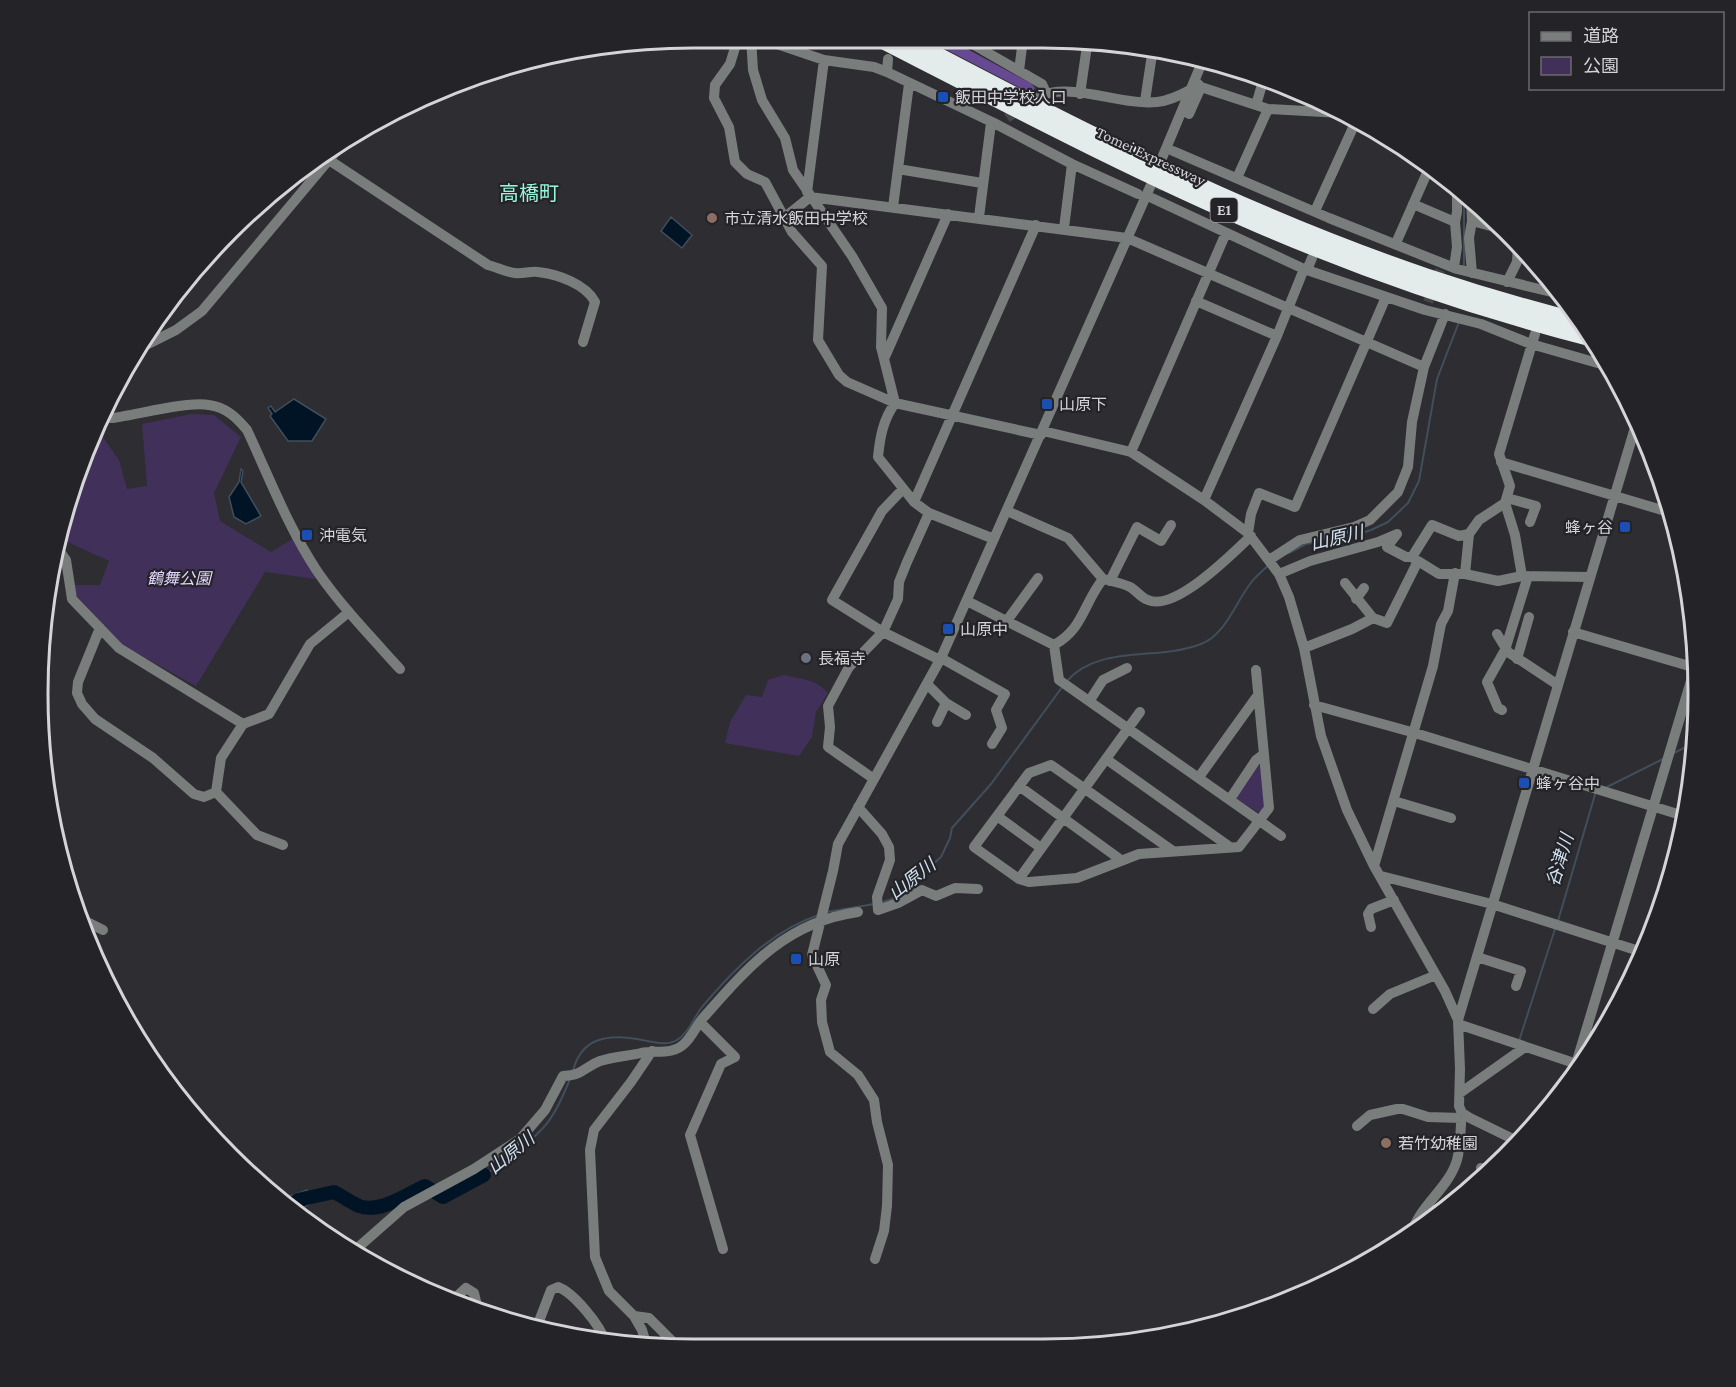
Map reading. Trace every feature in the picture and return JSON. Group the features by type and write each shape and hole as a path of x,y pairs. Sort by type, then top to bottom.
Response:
{"highway":[{"name":"Tomei Expressway","path":"896,48 1165,184 1261,227 1420,288 1580,336"},
{"name":"Tomei Expressway","path":"926,48 1170,172 1265,214 1425,276 1567,317"}],"street":[{"path":"735,48 730,64 715,85 714,98 729,127 735,162 747,174 765,182 792,232 822,266 818,340 839,375 847,382 895,403 1131,452 1204,500 1249,535 1279,574 1289,597 1304,648 1321,736 1347,810 1374,866 1436,975 1458,1022 1572,1062"},
{"path":"752,48 753,70 762,100 785,138 794,170 808,194 852,256 882,308 881,347 895,403"},
{"path":"789,48 824,60 873,67 887,72 1072,164 1148,190 1226,233 1305,269 1386,297 1426,306 1445,314 1533,339 1596,362"},
{"path":"978,48 1042,84 1042,95 1056,91 1156,103 1196,86 1268,109 1322,112"},
{"path":"1019,71 1022,48"},
{"path":"1080,94 1086,49"},
{"path":"1145,101 1151,58"},
{"path":"887,72 888,59"},
{"path":"784,218 808,194 824,60"},
{"path":"1165,156 1196,86 1201,68"},
{"path":"893,207 909,84"},
{"path":"1256,105 1262,86"},
{"path":"1165,156 1175,111 1167,100"},
{"path":"1237,178 1268,109"},
{"path":"992,123 1007,118"},
{"path":"979,217 992,123"},
{"path":"1315,211 1353,128"},
{"path":"1165,156 1237,178 1315,211 1327,223 1396,243 1448,267 1551,296"},
{"path":"329,161 488,265 515,273 538,272 570,281 591,294 595,302 583,342"},
{"path":"1064,228 1072,164"},
{"path":"153,342 176,330 202,311 324,165"},
{"path":"898,169 982,183"},
{"path":"1396,243 1426,175"},
{"path":"875,1259 884,1231 888,1206 888,1166 874,1100 858,1075 831,1052 822,1022 821,1000 826,985 812,955 840,837 941,659 1148,190"},
{"path":"808,194 1128,238 1424,367"},
{"path":"1448,267 1457,247 1455,222 1457,199"},
{"path":"1413,204 1455,222"},
{"path":"1470,273 1469,238 1472,211"},
{"path":"884,359 948,214"},
{"path":"1472,221 1486,225"},
{"path":"914,502 1036,225"},
{"path":"1131,452 1226,233"},
{"path":"1506,282 1517,262 1517,257"},
{"path":"1204,500 1311,258"},
{"path":"1007,511 1068,538 1106,580 1130,587 1147,600 1157,602 1171,598 1209,575 1249,535 1251,514 1259,493 1295,507 1386,297"},
{"path":"1196,302 1277,336"},
{"path":"1269,560 1300,540 1354,527 1370,520 1398,492 1408,467 1412,422 1424,367 1445,314"},
{"path":"1502,710 1498,708 1487,682 1505,650 1525,576 1506,500 1510,486 1499,454 1533,339"},
{"path":"895,403 888,412 881,430 878,457 914,502 929,513 994,539"},
{"path":"110,418 195,404 215,406 235,417 247,430 294,529 317,571 349,612 400,669"},
{"path":"1417,1219 1428,1207 1457,1161 1461,1116 1458,1106 1460,1093 1458,1022 1633,434"},
{"path":"1500,462 1661,510"},
{"path":"903,489 882,511 832,600 883,632 941,659 1005,694 996,710 1002,728 992,744"},
{"path":"1374,866 1415,733 1433,666 1441,624 1448,611 1460,574 1469,534 1479,520 1506,500 1536,506 1530,522"},
{"path":"874,779 828,747 830,727 828,706 849,667 883,632 898,599 900,582 907,562 929,513"},
{"path":"1054,645 1075,629 1095,589 1106,580 1137,527 1161,541 1171,525"},
{"path":"1345,583 1373,618 1387,623 1432,525 1459,536 1469,534"},
{"path":"1279,574 1310,561 1378,542 1397,534 1387,547 1415,559 1439,574 1460,574 1498,581 1525,576 1590,577"},
{"path":"63,556 66,560 72,599 119,648 243,724"},
{"path":"1006,622 1038,578"},
{"path":"1356,599 1365,588"},
{"path":"967,602 1054,645"},
{"path":"216,792 221,758 243,724 269,714 310,644 349,612"},
{"path":"1516,659 1529,617"},
{"path":"1304,648 1373,618"},
{"path":"100,628 78,682 77,693 82,704 95,719 153,758 194,794 204,797 216,792"},
{"path":"1573,632 1687,664"},
{"path":"1497,634 1505,650 1553,684 1558,685"},
{"path":"1054,645 1059,680 1281,836"},
{"path":"1090,700 1103,680 1127,668"},
{"path":"1173,851 1051,765 1029,773 974,847 1019,879 1029,882 1077,878 1139,854 1239,847 1269,808 1256,670"},
{"path":"927,684 946,703 966,716"},
{"path":"1583,1045 1688,692"},
{"path":"1199,777 1258,695"},
{"path":"937,722 946,703"},
{"path":"1314,705 1415,733 1677,814"},
{"path":"1019,879 1140,712"},
{"path":"1230,799 1256,760 1264,754"},
{"path":"1106,759 1230,847"},
{"path":"1019,786 1121,860"},
{"path":"216,792 257,835 283,845"},
{"path":"1395,801 1451,818"},
{"path":"858,807 882,834 889,847 890,860 877,897 878,910 898,903 921,890 936,896 955,888 978,889"},
{"path":"997,816 1041,848"},
{"path":"1381,876 1492,904 1635,950"},
{"path":"1371,927 1368,914 1371,909 1394,900"},
{"path":"360,1246 404,1207 474,1169 520,1139 545,1110 563,1076 576,1075 599,1062 652,1051 673,1051 685,1044 700,1022 765,951 784,939 819,923 840,915 858,912"},
{"path":"90,923 103,930"},
{"path":"1477,957 1521,971 1516,986"},
{"path":"1373,1009 1390,994 1436,975"},
{"path":"700,1022 735,1057 721,1064 690,1135 723,1249"},
{"path":"1460,1093 1525,1047"},
{"path":"644,1337 634,1317 609,1292 596,1257 590,1150 594,1130 652,1051"},
{"path":"1357,1126 1370,1115 1403,1109 1428,1117 1461,1116 1510,1138"},
{"path":"539,1320 551,1290 558,1287 572,1296 602,1332"},
{"path":"459,1295 466,1288 474,1293 476,1301"},
{"path":"634,1317 649,1318 669,1338"}],"green space":[{"name":"鶴舞公園","path":"191,414 214,415 241,437 214,493 220,521 271,552 293,539 316,579 265,572 196,686 122,645 77,596 73,585 100,585 109,561 66,541 82,486 97,446 102,436 119,460 127,489 147,486 142,424"},
{"path":"784,675 813,682 828,693 816,712 812,737 799,756 725,743 730,722 746,695 762,697 768,680"},
{"path":"1258,764 1260,765 1265,806 1262,811 1257,812 1237,799 1236,794"}],"shaded area":[{"path":"943,48 965,48 1032,84 1035,88 1032,94"}],"water":[{"path":"671,217 692,235 682,248 661,231"},
{"path":"294,399 326,419 312,441 288,441 270,416 272,414 268,408 271,406 275,412"},
{"path":"241,469 243,471 241,482 261,516 246,524 234,517 229,497 239,482"},
{"path":"307,1190 312,1203 305,1209 289,1196"}],"waterway":[{"name":"山原川","path":"1464,205 1464,267"},
{"name":"山原川","path":"1289,553 1306,544 1353,536 1371,530 1388,522 1408,503 1419,481 1437,379 1459,322"},
{"name":"山原川","path":"1066,682 1079,670 1095,662 1129,655 1184,649 1209,640 1217,634 1229,618 1252,581 1269,565"},
{"name":"山原川","path":"880,903 902,892 941,857 952,828 991,784 1063,686"},
{"name":"谷津川","path":"1674,753 1686,747"},
{"name":"谷津川","path":"1607,787 1663,759"},
{"name":"谷津川","path":"1558,921 1596,791"},
{"name":"山原川","path":"827,912 874,904"},
{"name":"山原川","path":"573,1071 582,1051 589,1045 606,1038 663,1043 677,1040 714,993 754,953 785,930 819,915"},
{"name":"谷津川","path":"1519,1041 1555,929"},
{"name":"山原川","path":"484,1175 500,1165 543,1128 562,1099 570,1079"},
{"name":"山原川","path":"296,1202 334,1192 359,1206 376,1207 402,1198 425,1186 443,1197 484,1175"}],"tunnel":[{"path":"1007,118 1023,107"},
{"path":"1156,189 1168,161"},
{"path":"1428,302 1440,270"}],"place":[{"name":"飯田中学校入口","path":"943,97"},
{"name":"市立清水飯田中学校","path":"712,218"},
{"name":"山原下","path":"1047,404"},
{"name":"蜂ヶ谷","path":"1625,527"},
{"name":"沖電気","path":"307,535"},
{"name":"山原中","path":"948,629"},
{"name":"長福寺","path":"806,658"},
{"name":"蜂ヶ谷中","path":"1524,783"},
{"name":"山原","path":"796,959"},
{"name":"若竹幼稚園","path":"1386,1143"}],"district":[{"name":"高橋町","path":"529,193"}]}
